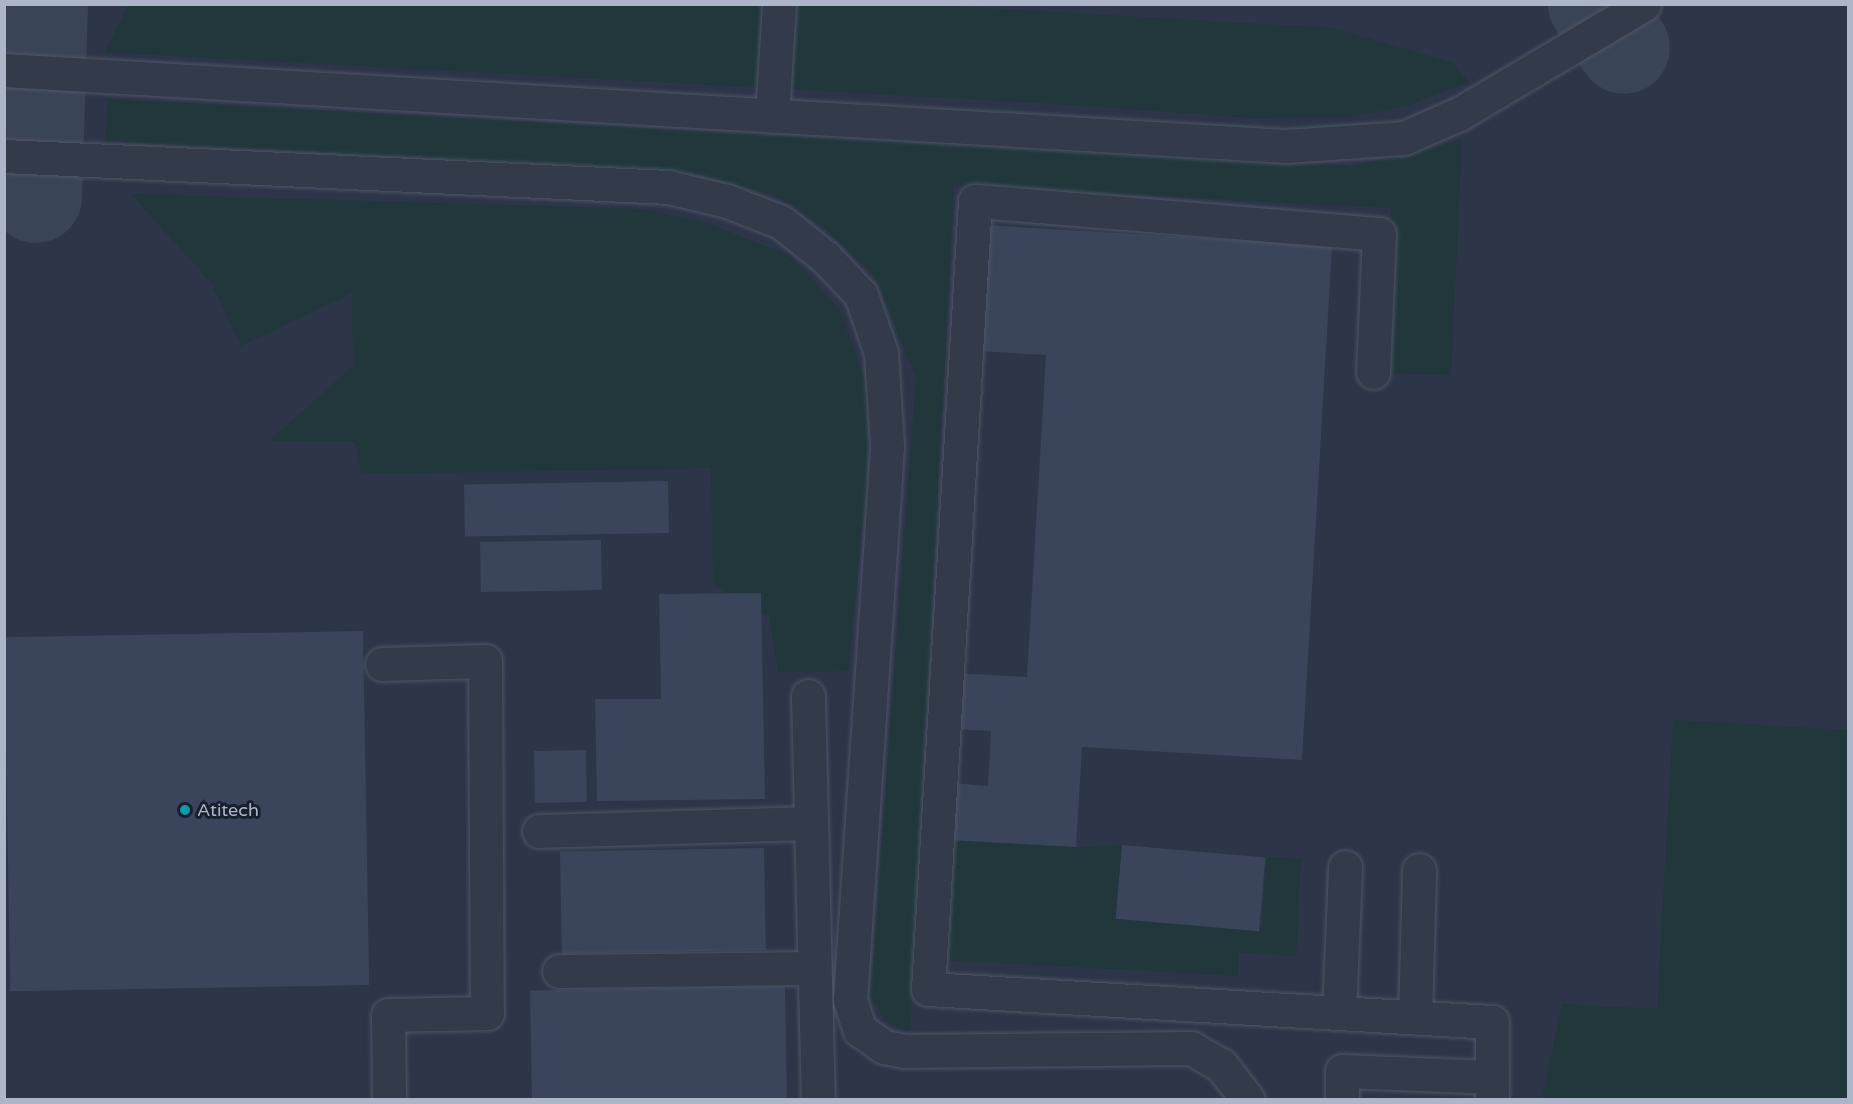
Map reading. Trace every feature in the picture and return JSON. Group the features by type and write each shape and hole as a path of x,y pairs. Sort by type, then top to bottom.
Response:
{"lane":[{"path":"772,116 779,4"},
{"path":"4,70 1286,146 1404,138 1459,114 1644,4"},
{"path":"4,156 668,187 727,201 781,222 825,257 861,295 882,353 887,447 850,1000 860,1030 884,1047 903,1051 1191,1048 1221,1065 1248,1100"},
{"path":"1342,1100 1342,1071 1492,1088 1492,1022 928,990 975,201 1379,234 1373,372"},
{"path":"382,664 485,661 487,1013 388,1015 389,1100"},
{"path":"808,696 818,1100"},
{"path":"539,831 811,823"},
{"path":"1339,1013 1344,867"},
{"path":"1415,1017 1419,870"},
{"path":"559,971 814,968"}],"shaded area":[{"path":"5,5 1848,5 1848,1099 5,1099"}],"green space":[{"path":"914,4 1332,28 1454,63 1468,82 1406,106 1350,117 1252,118 1057,104 105,52 128,5"},
{"path":"108,99 1352,166 1462,140 1451,375 1382,373 1391,208 954,186 910,1034 886,1021 870,997 916,377 874,275 825,229 772,194 692,173 105,141"},
{"path":"131,194 641,209 707,223 791,256 839,309 867,385 867,485 848,671 778,672 769,616 713,585 711,468 361,474 355,442 269,441 353,366 352,293 241,346 212,284"},
{"path":"1673,720 1848,730 1848,1099 1542,1099 1562,1004 1657,1009"},
{"path":"949,840 1076,847 1122,845 1119,919 1262,928 1266,857 1301,859 1296,956 1239,953 1238,976 946,960"}],"building":[{"path":"985,225 1332,246 1302,760 1082,747 1076,847 949,840 952,783 988,786 991,731 955,729 958,673 1027,677 1046,355 978,351"},
{"path":"668,481 669,533 465,537 464,485"},
{"path":"601,540 602,590 481,592 480,542"},
{"path":"761,593 765,799 597,801 595,699 661,699 659,594"},
{"name":"Atitech","path":"363,631 369,985 10,991 4,637"},
{"path":"586,750 587,802 535,803 534,751"},
{"path":"1122,845 1265,858 1259,931 1116,919"},
{"path":"764,848 766,950 562,954 560,852"},
{"path":"785,986 787,1100 532,1100 530,990"}],"taxiway":[{"path":"36,197 42,4"},
{"path":"1594,4 1624,48"}],"place":[{"name":"Atitech","path":"185,810"}]}
